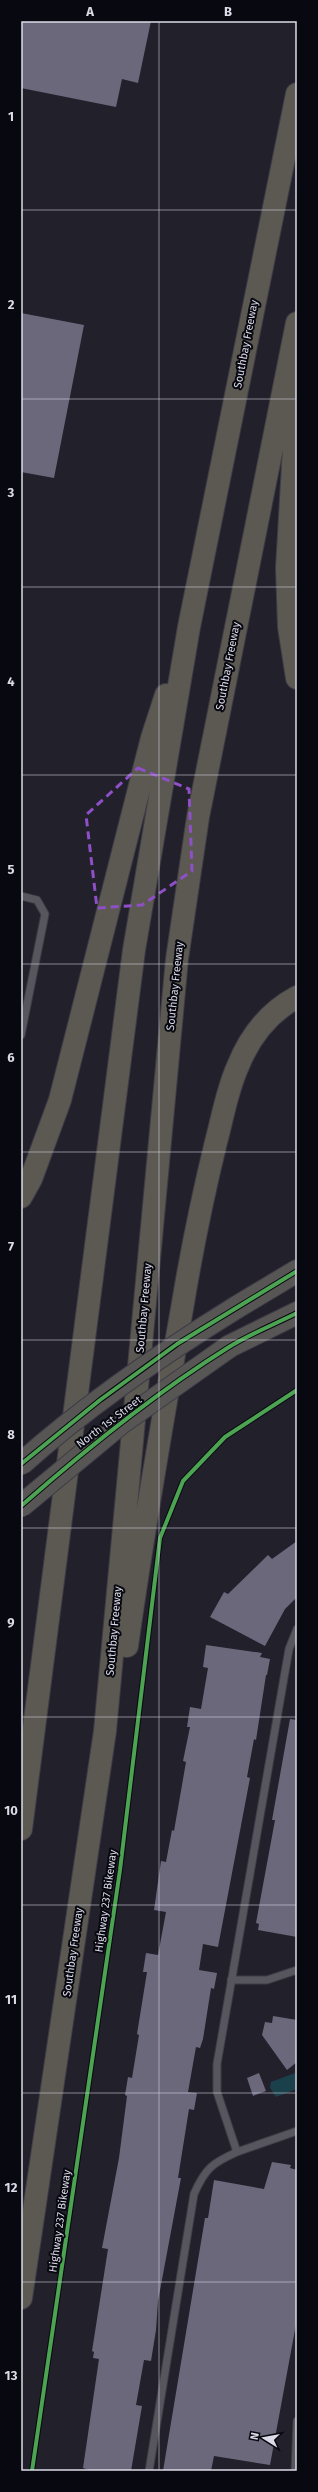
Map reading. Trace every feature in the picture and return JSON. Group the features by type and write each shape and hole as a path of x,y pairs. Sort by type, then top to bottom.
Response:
{"highway":[{"name":"Southbay Freeway","path":"21,1829 134,950 189,628 297,94"},
{"name":"Southbay Freeway","path":"21,2298 105,1731 177,959 198,817 297,324"},
{"path":"297,396 287,568 289,627 297,678"},
{"path":"21,1197 36,1166 60,1100 152,738 189,628"},
{"path":"105,1731 120,1692 144,1527 198,1217 229,1092 238,1066 255,1034 271,1014 297,997"}],"main road":[{"name":"North 1st Street","path":"21,1464 100,1400 177,1344 297,1271"},
{"name":"North 1st Street","path":"21,1506 121,1423 230,1346 297,1314"}],"lane":[{"path":"21,896 37,900 45,914 21,1036"},
{"path":"237,2152 217,2092 217,2064 289,1648 297,1629"},
{"path":"231,1980 267,1980 297,1970"},
{"path":"149,2471 194,2194 202,2175 215,2162 237,2152 297,2131"},
{"path":"295,2471 297,2421"}],"highlighted area":[{"path":"138,768 189,789 192,871 142,905 97,908 86,815"}],"water":[{"path":"295,2073 297,2089 276,2097 270,2088 271,2082"}],"building":[{"path":"21,21 151,21 138,83 122,79 116,107 21,88"},
{"path":"21,313 84,325 54,478 21,472"},
{"path":"297,1541 297,1597 285,1609 265,1646 210,1617 224,1592 228,1594 268,1555 272,1559"},
{"path":"206,1645 262,1653 260,1657 270,1659 266,1675 256,1740 254,1739 247,1777 250,1778 218,1947 203,1944 199,1970 217,1973 214,1989 211,1988 203,2039 200,2048 196,2047 188,2092 197,2093 194,2110 189,2109 178,2178 181,2178 158,2301 156,2330 151,2361 144,2360 136,2405 142,2406 131,2471 92,2471 83,2468 99,2359 93,2358 94,2352 92,2351 108,2249 102,2248 119,2158 128,2077 132,2078 139,2035 137,2034 147,1972 143,1972 146,1953 158,1955 166,1912 154,1910 161,1861 166,1862 172,1830 174,1831 186,1762 183,1761 190,1727 187,1727 190,1707 201,1709 208,1668 203,1667"},
{"path":"290,1719 297,1720 297,1937 258,1930 259,1924 256,1923 275,1820 272,1820"},
{"path":"273,2016 297,2020 297,2062 287,2070 262,2035 265,2022 272,2023"},
{"path":"259,2073 266,2091 253,2096 247,2078"},
{"path":"272,2162 291,2165 290,2168 297,2170 297,2319 270,2465 214,2456 211,2471 163,2471 205,2218 208,2218 214,2180 264,2189"}],"cycle path":[{"path":"21,1464 100,1400 177,1344 297,1271"},
{"path":"21,1506 122,1422 174,1383 237,1342 297,1313"},
{"name":"Highway 237 Bikeway","path":"32,2471 120,1870 160,1538 183,1481 225,1437 297,1390"}]}
